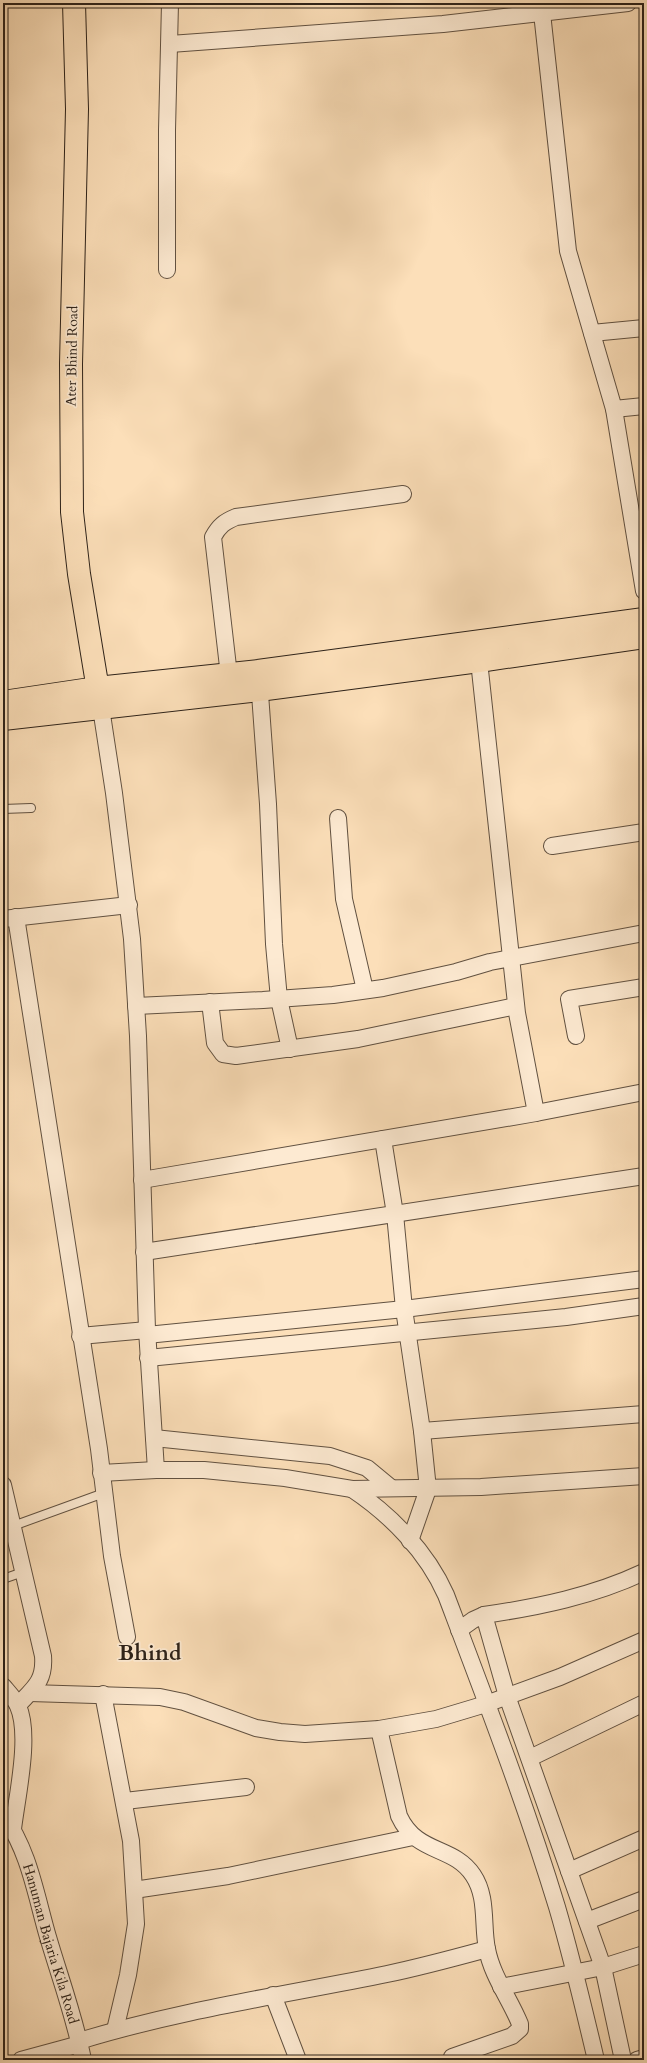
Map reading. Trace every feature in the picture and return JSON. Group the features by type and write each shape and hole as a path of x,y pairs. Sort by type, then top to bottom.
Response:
{"highway":[{"name":"Ater Bhind Road","path":"74,3 77,109 71,364 72,512 79,574 99,698"},
{"path":"3,702 99,698 230,684 644,619"},
{"path":"259,680 479,661 644,637"},
{"path":"3,719 99,698"}],"street":[{"path":"167,270 167,130 170,3"},
{"path":"170,44 443,24 628,3"},
{"path":"542,13 568,251 614,409 644,591"},
{"path":"592,333 644,328"},
{"path":"614,409 644,406"},
{"path":"230,684 214,537 219,527 224,522 236,517 403,494"},
{"path":"479,661 516,1006 536,1113"},
{"path":"259,680 268,804 274,944 279,999 290,1049"},
{"path":"99,698 114,793 129,905 136,1006 148,1358 155,1453"},
{"path":"338,818 347,921 365,990"},
{"path":"552,846 644,832"},
{"path":"127,1636 112,1556 100,1462 80,1336 10,918 129,905"},
{"path":"136,1006 279,999 365,990 456,972 490,962 644,933"},
{"path":"576,1036 569,999 644,987"},
{"path":"210,1002 215,1043 223,1054 236,1056 358,1039 516,1006"},
{"path":"142,1180 536,1113 644,1092"},
{"path":"383,1139 395,1214 404,1309 422,1431 428,1488 410,1541"},
{"path":"144,1252 644,1176"},
{"path":"80,1336 147,1332 404,1309 644,1278"},
{"path":"148,1358 566,1317 644,1306"},
{"path":"422,1431 644,1414"},
{"path":"100,1462 155,1453 238,1461 330,1456 367,1468 386,1487"},
{"path":"155,1453 204,1470 238,1461 285,1478 359,1489 386,1487 481,1487 644,1476"},
{"path":"3,1485 43,1656 44,1668 41,1678 30,1693 18,1705"},
{"path":"359,1489 410,1541 470,1623 530,1796 556,1907 588,1969 623,2060"},
{"path":"470,1623 558,1602 606,1588 644,1572"},
{"path":"470,1623 496,1700 530,1758 530,1796 570,1871 588,1921 588,1969 596,2060"},
{"path":"30,1693 104,1694 160,1697 184,1702 256,1728 280,1732 305,1734 379,1729 436,1719 496,1700 560,1677 644,1640"},
{"path":"3,1686 18,1705 22,1722 23,1740 13,1829"},
{"path":"104,1694 111,1741 125,1802 131,1841 136,1924 133,1953 115,2030"},
{"path":"530,1758 644,1703"},
{"path":"379,1729 399,1816 413,1837 457,1860 466,1866 474,1876 479,1887 484,1910 487,1949 501,1987 519,2020 520,2029 512,2036 452,2057"},
{"path":"125,1802 246,1787"},
{"path":"3,1815 13,1829"},
{"name":"Hanuman Bajaria Kila Road","path":"13,1829 25,1859 80,2042 83,2060"},
{"path":"134,1890 235,1874 413,1837"},
{"path":"570,1871 644,1838"},
{"path":"588,1921 644,1899"},
{"path":"21,2060 115,2030 273,1995 385,1974 487,1949"},
{"path":"501,1987 588,1969 644,1954"},
{"path":"273,1995 298,2060"},
{"path":"637,2060 644,2058"}],"lane":[{"path":"3,809 31,808"},
{"path":"13,1526 104,1494"},
{"path":"3,1579 23,1572"}],"district":[{"name":"Bhind","path":"150,1653"}]}
